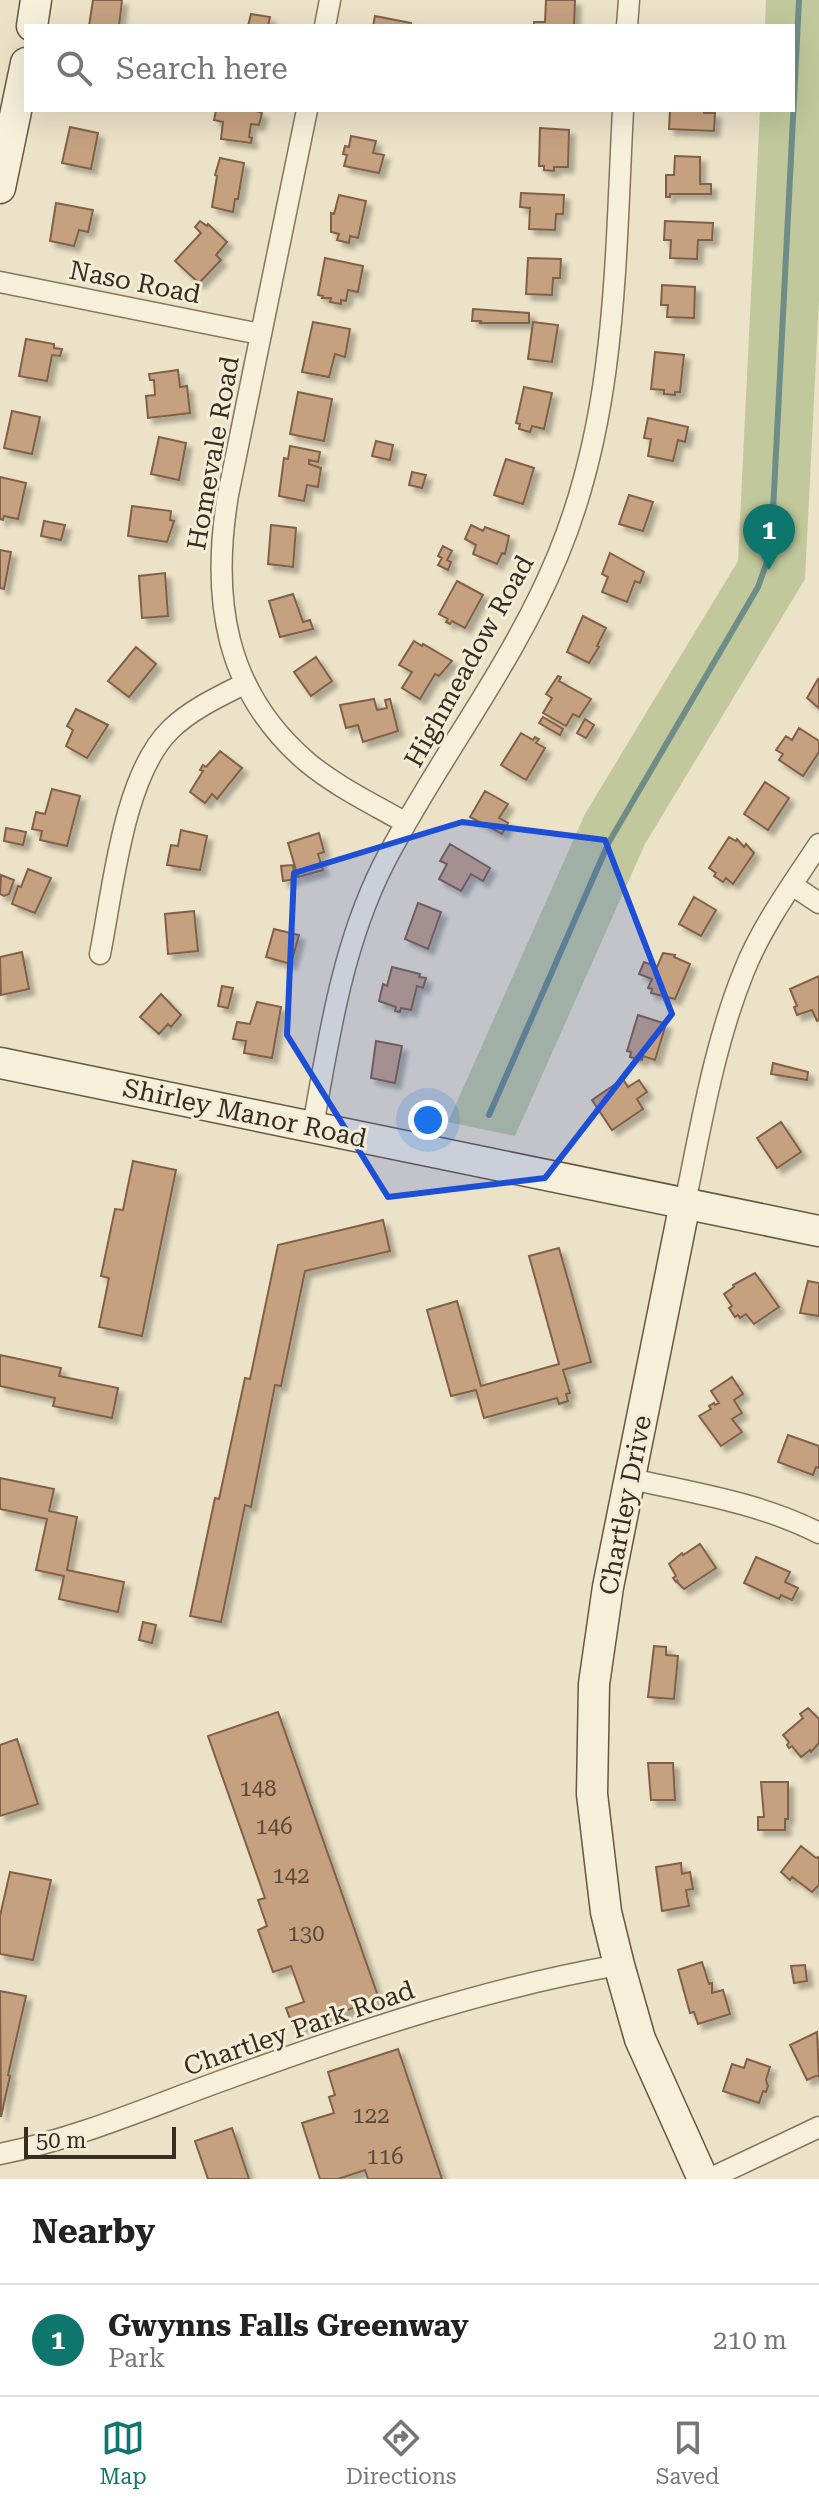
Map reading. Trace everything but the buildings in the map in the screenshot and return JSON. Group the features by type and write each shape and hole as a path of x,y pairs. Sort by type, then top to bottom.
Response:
{"street":[{"path":"32,24 36,0"},
{"path":"325,24 330,0"},
{"path":"627,24 629,0"},
{"path":"0,188 24,73"},
{"name":"Homevale Road","path":"307,112 221,537 222,602 229,641 244,684 262,714 309,763 349,791 406,823"},
{"name":"Highmeadow Road","path":"313,1126 337,994 349,948 383,866 535,605 573,514 589,461 609,356 623,112"},
{"name":"Naso Road","path":"0,282 260,334"},
{"path":"100,954 128,811 150,755 170,730 198,707 244,684"},
{"name":"Chartley Drive","path":"703,2179 640,2039 606,1912 592,1794 594,1684 608,1587 715,1060 745,968 819,844"},
{"path":"792,885 819,903"},
{"name":"Shirley Manor Road","path":"0,1063 819,1231"},
{"path":"631,1479 749,1505 792,1519 819,1533"},
{"name":"Chartley Park Road","path":"0,2154 76,2134 393,2021 506,1988 619,1965"},
{"path":"709,2179 819,2127"}],"highlighted area":[{"path":"462,822 605,840 672,1014 545,1178 388,1197 287,1035 294,873"}],"green space":[{"path":"766,0 819,0 819,299 805,579 645,844 515,1136 448,1122 585,814 738,561 760,112 795,112 795,24 765,24"}],"waterway":[{"path":"795,79 799,0"},
{"path":"489,1115 609,842 758,587 771,551 793,112"}],"place":[{"name":"Gwynns Falls Greenway","path":"769,570"}]}
